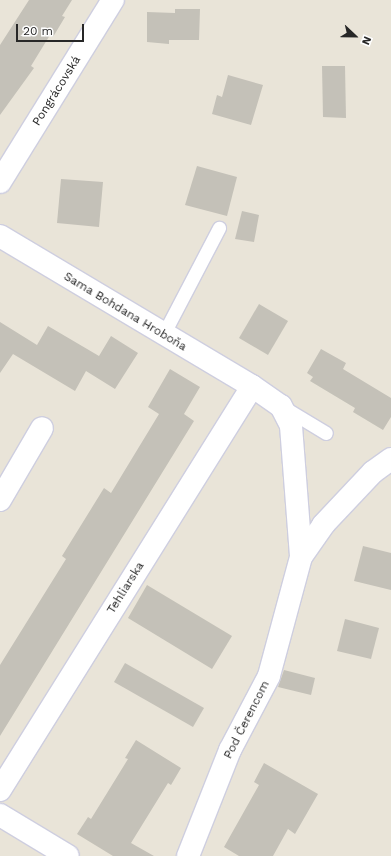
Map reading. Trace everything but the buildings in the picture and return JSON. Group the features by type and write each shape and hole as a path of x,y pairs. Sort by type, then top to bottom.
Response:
{"street":[{"name":"Pongrácovská","path":"0,182 113,0"},
{"name":"Sama Bohdana Hroboňa","path":"0,236 163,335 252,386"},
{"name":"Pod Čerencom","path":"188,856 230,750 269,676 301,557 291,426 281,406 252,386"},
{"name":"Tehliarska","path":"0,790 252,386"},
{"path":"0,500 42,428"},
{"name":"Pod Čerencom","path":"301,557 323,525 373,472 391,459"},
{"path":"0,815 68,856"}],"lane":[{"path":"163,335 219,228"},
{"path":"281,406 326,433"}]}
